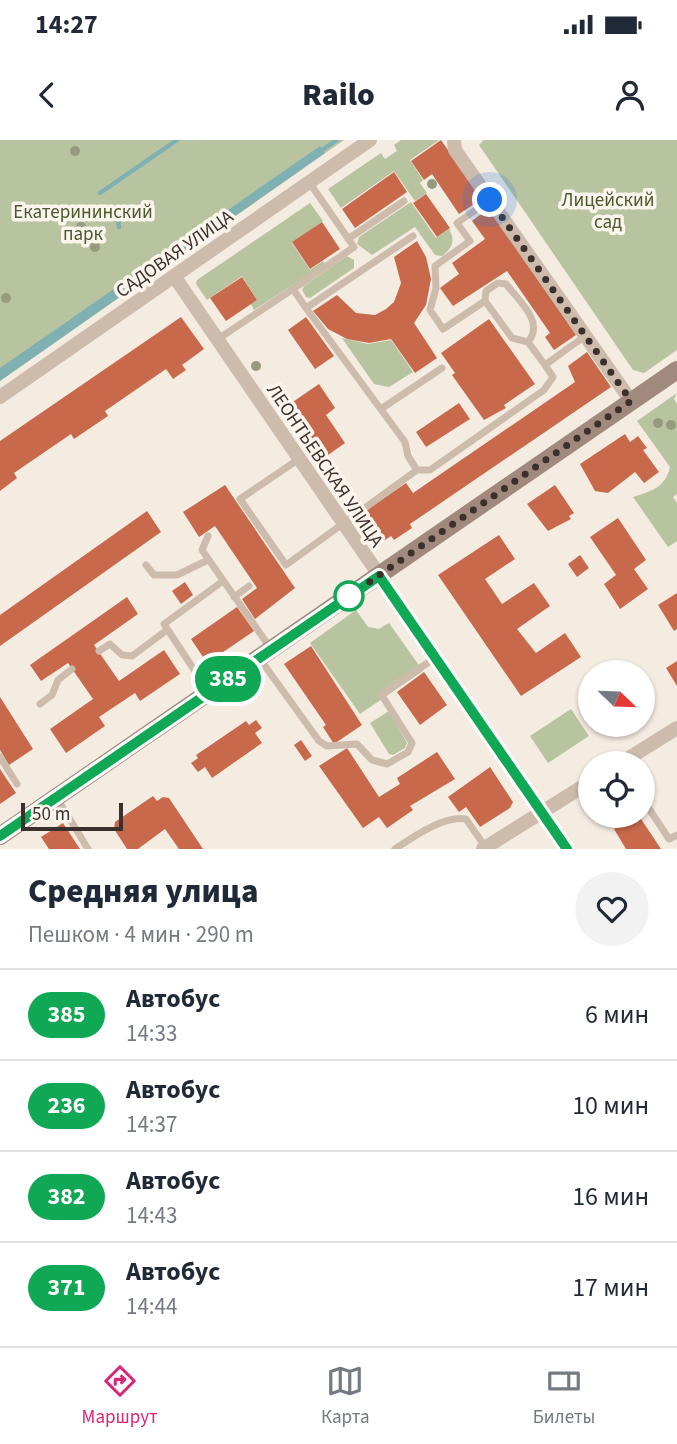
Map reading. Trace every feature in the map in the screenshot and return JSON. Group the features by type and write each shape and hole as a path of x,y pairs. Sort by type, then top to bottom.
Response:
{"main road":[{"path":"0,836 677,370"}],"street":[{"name":"САДОВАЯ УЛИЦА","path":"0,397 370,140"},
{"path":"454,140 455,150 631,401"},
{"name":"ЛЕОНТЬЕВСКАЯ УЛИЦА","path":"174,276 566,849"},
{"path":"640,751 677,728"},
{"path":"485,848 578,789"}],"lane":[{"path":"217,340 354,247 309,182"},
{"path":"485,300 443,329 430,310 436,288 436,267 470,241 457,223 490,200"},
{"path":"348,239 404,201"},
{"path":"306,308 413,236"},
{"path":"299,459 240,499 286,565 418,470 430,470 544,390 554,377 528,342 512,338 485,300 486,290 498,283 506,284 533,320 534,336 528,342"},
{"path":"293,289 405,442 408,456 418,470"},
{"path":"545,365 585,336"},
{"path":"381,409 442,368"},
{"path":"208,536 202,550 234,597 265,654 319,741 327,746 357,744 372,760 387,764 408,752 412,743 381,694 435,658"},
{"path":"146,565 154,575 177,575 208,560"},
{"path":"209,692 164,624 223,581"},
{"path":"234,597 249,586"},
{"path":"99,651 110,644 122,655 132,656 167,630"},
{"path":"40,704 52,695 58,680 72,670"},
{"path":"0,757 17,784"},
{"path":"57,797 88,849"},
{"path":"395,849 431,828 457,818 466,819 485,848"},
{"path":"655,818 669,839 677,835"}],"green space":[{"name":"Екатерининский парк","path":"0,140 344,140 0,381"},
{"path":"401,140 439,140 410,160 423,180 420,183 427,193 415,201 394,171 341,208 328,189 381,153 385,159 397,151 394,145"},
{"name":"Лицейский сад","path":"484,140 677,140 677,350 644,373 633,370 479,145"},
{"path":"411,202 436,238 449,229 452,241 450,248 442,256 435,255 415,227 372,255 357,244 359,237"},
{"path":"310,203 323,221 292,243 310,270 323,261 325,264 254,310 251,304 257,300 242,276 207,300 196,284 197,280"},
{"path":"347,256 354,260 354,268 310,298 306,297 302,290 304,286"},
{"path":"342,338 368,344 391,340 413,372 389,387 374,384"},
{"path":"677,393 674,399 677,404 677,494 673,497 677,503 677,541 668,547 633,497 651,491 661,484 670,467 637,421"},
{"path":"356,610 368,627 379,629 389,623 423,671 360,714 310,643"},
{"path":"571,709 578,720 578,737 587,737 548,763 530,736"},
{"path":"389,711 407,743 405,748 393,755 389,754 370,723"}],"water":[{"path":"320,146 325,153 0,381 0,368"}],"building":[{"path":"441,140 482,199 459,214 432,174 424,180 411,161"},
{"path":"394,172 407,192 355,228 342,209"},
{"path":"426,194 450,228 437,237 413,203"},
{"path":"489,208 576,335 554,350 545,337 550,333 507,271 453,306 440,288 459,274 452,263 485,239 472,221"},
{"path":"322,222 340,249 310,269 292,242"},
{"path":"417,241 426,257 431,279 426,305 414,323 437,358 415,373 391,339 369,343 347,339 328,329 313,311 337,295 356,313 375,315 386,309 394,302 401,283 394,257"},
{"path":"242,277 257,300 226,321 210,298"},
{"path":"181,317 204,349 182,365 186,370 173,379 166,369 105,411 108,416 74,439 71,434 14,473 17,478 0,491 0,441"},
{"path":"306,317 334,356 315,369 288,330"},
{"path":"489,319 535,384 504,405 506,408 484,420 452,375 455,373 441,353"},
{"path":"587,352 611,387 410,524 412,528 394,540 391,536 376,546 363,527 371,522 364,512 406,483 413,493 575,382 568,366"},
{"path":"319,384 335,408 326,415 345,443 321,460 284,408"},
{"path":"459,403 470,419 426,447 416,432"},
{"path":"625,434 630,442 638,436 647,448 643,450 659,472 644,483 635,472 608,493 595,491 580,464"},
{"path":"225,485 295,588 255,619 242,599 257,588 215,526 199,537 183,512"},
{"path":"555,485 574,513 569,516 571,519 548,531 527,504"},
{"path":"147,511 161,532 0,646 0,615"},
{"path":"618,518 646,560 634,569 648,589 620,609 604,584 616,575 590,537"},
{"path":"499,535 515,559 485,579 502,604 534,583 550,606 517,629 536,653 565,633 581,657 521,696 438,575"},
{"path":"580,555 589,568 577,577 568,564"},
{"path":"185,582 193,595 181,604 172,591"},
{"path":"677,593 677,629 674,631 658,605"},
{"path":"127,597 138,614 94,645 119,681 164,650 180,674 140,701 135,693 99,717 105,726 66,753 50,729 93,699 68,663 41,681 30,665"},
{"path":"237,607 254,631 207,663 191,639"},
{"path":"311,646 362,725 334,744 323,727 326,725 284,664"},
{"path":"677,661 677,686 666,668"},
{"path":"424,672 447,705 420,725 397,692"},
{"path":"0,697 33,749 9,765 0,750"},
{"path":"256,720 262,728 255,733 262,743 212,778 205,767 198,772 191,763 198,758 196,755 246,721 249,725"},
{"path":"301,740 312,756 305,761 294,745"},
{"path":"347,748 379,797 400,784 397,778 437,752 455,779 410,806 413,810 387,828 379,817 363,828 319,766"},
{"path":"490,767 513,802 510,808 480,827 466,807 459,812 448,797"},
{"path":"0,769 16,793 0,804"},
{"path":"153,796 157,801 163,797 169,798 203,849 179,849 165,829 138,849 127,849 114,829 115,822"},
{"path":"63,823 80,849 49,849 41,837"},
{"path":"647,828 661,849 626,849 614,829"}],"waterway":[{"path":"100,193 177,140"},
{"path":"319,152 337,140"},
{"path":"119,227 118,218 125,212"}],"bus line":[{"name":"385","path":"0,836 379,576 567,849"}],"route":[{"path":"349,596 631,401 490,200"}]}
